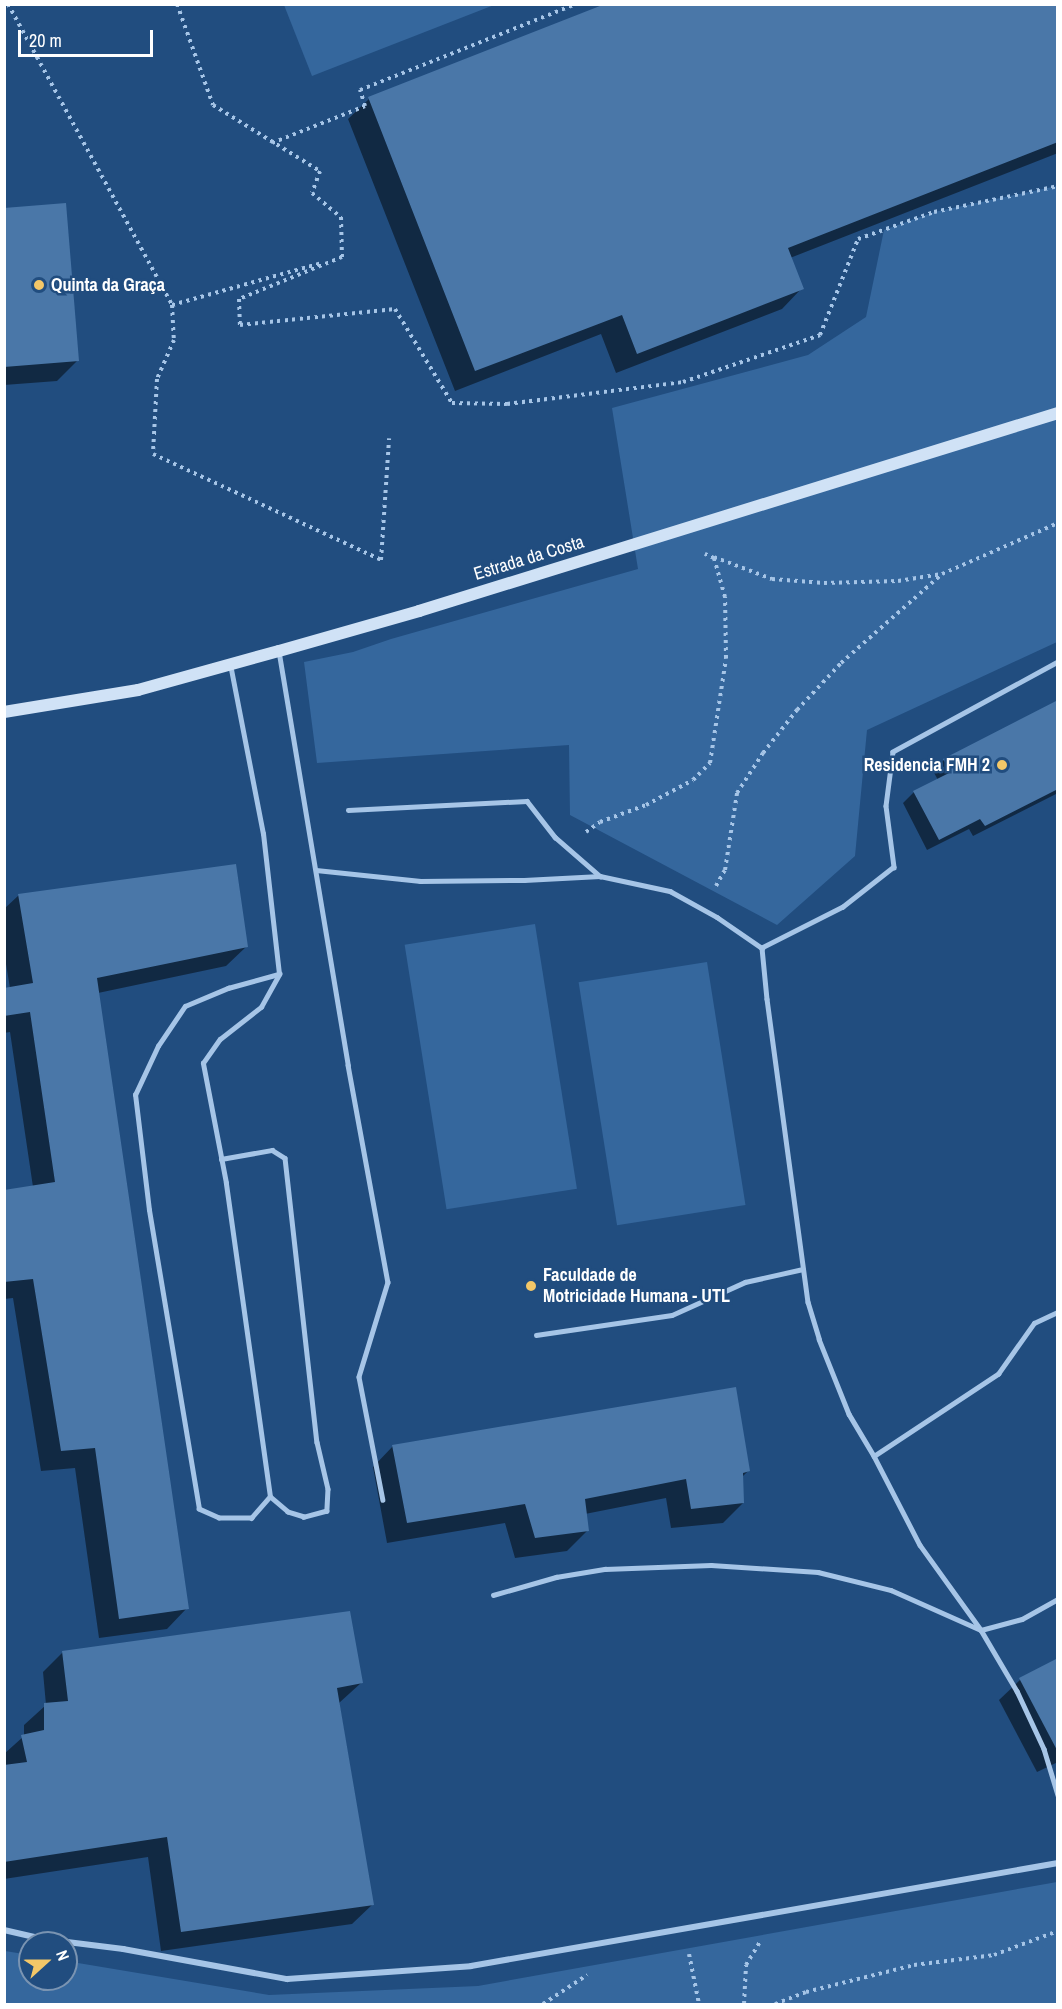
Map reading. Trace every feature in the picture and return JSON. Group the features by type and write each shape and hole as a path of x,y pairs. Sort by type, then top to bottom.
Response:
{"street":[{"name":"Estrada da Costa","path":"4,712 138,690 279,651 419,611 1058,413"},
{"path":"4,1930 42,1939 123,1949 287,1979 471,1966 1058,1863"}],"lane":[{"path":"279,651 388,1282 359,1377 383,1500"},
{"path":"762,948 843,907 894,867 886,807 893,752 1058,662"},
{"path":"222,1159 272,1150 285,1158 317,1442 328,1490 327,1511 304,1516 288,1512 270,1497 222,1159 203,1063 220,1039 261,1007 279,974 263,834 230,664"},
{"path":"348,810 527,801 555,837 600,876"},
{"path":"316,870 420,881 524,880 600,876 670,891 705,910 762,948"},
{"path":"762,948 768,1011 803,1269 808,1302 819,1339 849,1414 874,1456 920,1545 981,1630 1017,1691 1044,1749 1058,1795"},
{"path":"270,1497 252,1518 219,1518 199,1509 149,1210 135,1095 158,1046 185,1006 228,988 279,974"},
{"path":"536,1335 672,1316 745,1282 803,1269"},
{"path":"874,1456 998,1374 1034,1323 1058,1312"},
{"path":"493,1595 556,1577 605,1569 711,1564 818,1572 891,1590 981,1630 1022,1619 1058,1599"}],"path":[{"path":"8,4 172,305 174,340 157,379 153,454 381,560 389,438"},
{"path":"177,4 213,105 271,143 320,171 312,193 341,217 342,257"},
{"path":"271,143 366,106 360,90 576,4"},
{"path":"342,257 239,299 240,325 395,309 452,403 507,404 683,382 820,334 858,239 934,212 1058,186"},
{"path":"172,305 342,257"},
{"path":"566,846 600,822 646,805 693,780 710,763 726,658 725,597 714,558 729,515"},
{"path":"714,558 772,579 824,583 898,581 942,574 1058,524"},
{"path":"705,910 724,870 737,794 763,753 796,710 841,663 942,574"},
{"path":"775,2004 806,1992 914,1965 994,1955 1058,1931"},
{"path":"744,2004 746,1965 764,1934"},
{"path":"687,1945 699,2004"}],"shaded area":[{"path":"284,5 494,5 312,76"},
{"path":"1057,186 1057,642 867,730 855,856 777,925 570,815 569,745 317,763 304,662 353,652 391,639 638,569 612,408 808,355 866,317 884,230 934,212"},
{"path":"535,924 577,1189 447,1209 405,945"},
{"path":"707,962 745,1205 617,1225 579,982"},
{"path":"1057,1882 1057,2004 5,2004 5,1951 18,1953 18,1991 78,1991 78,1963 269,1995 478,1986"}],"building":[{"path":"605,4 1058,4 1058,142 788,248 804,289 637,354 622,315 475,371 368,97"},
{"name":"Quinta da Graça","path":"66,203 79,361 4,367 4,208"},
{"name":"Residencia FMH 2","path":"1058,700 1058,789 985,826 980,819 939,840 913,791 951,772 943,759"},
{"path":"236,864 248,947 97,978 189,1609 119,1619 95,1448 61,1451 33,1279 4,1282 4,1190 55,1182 30,1012 4,1016 4,988 33,983 18,894"},
{"path":"736,1387 750,1471 743,1473 744,1503 691,1509 686,1479 585,1499 589,1531 535,1538 525,1504 407,1523 392,1445"},
{"path":"350,1611 363,1683 337,1688 374,1905 181,1932 167,1837 4,1862 4,1765 27,1762 21,1735 44,1730 44,1703 68,1701 62,1651"},
{"path":"1058,1658 1058,1752 1019,1678"}],"place":[{"name":"Quinta da Graça","path":"39,285"},
{"name":"Residencia FMH 2","path":"1002,765"},
{"name":"Faculdade de Motricidade Humana - UTL","path":"531,1286"}]}
